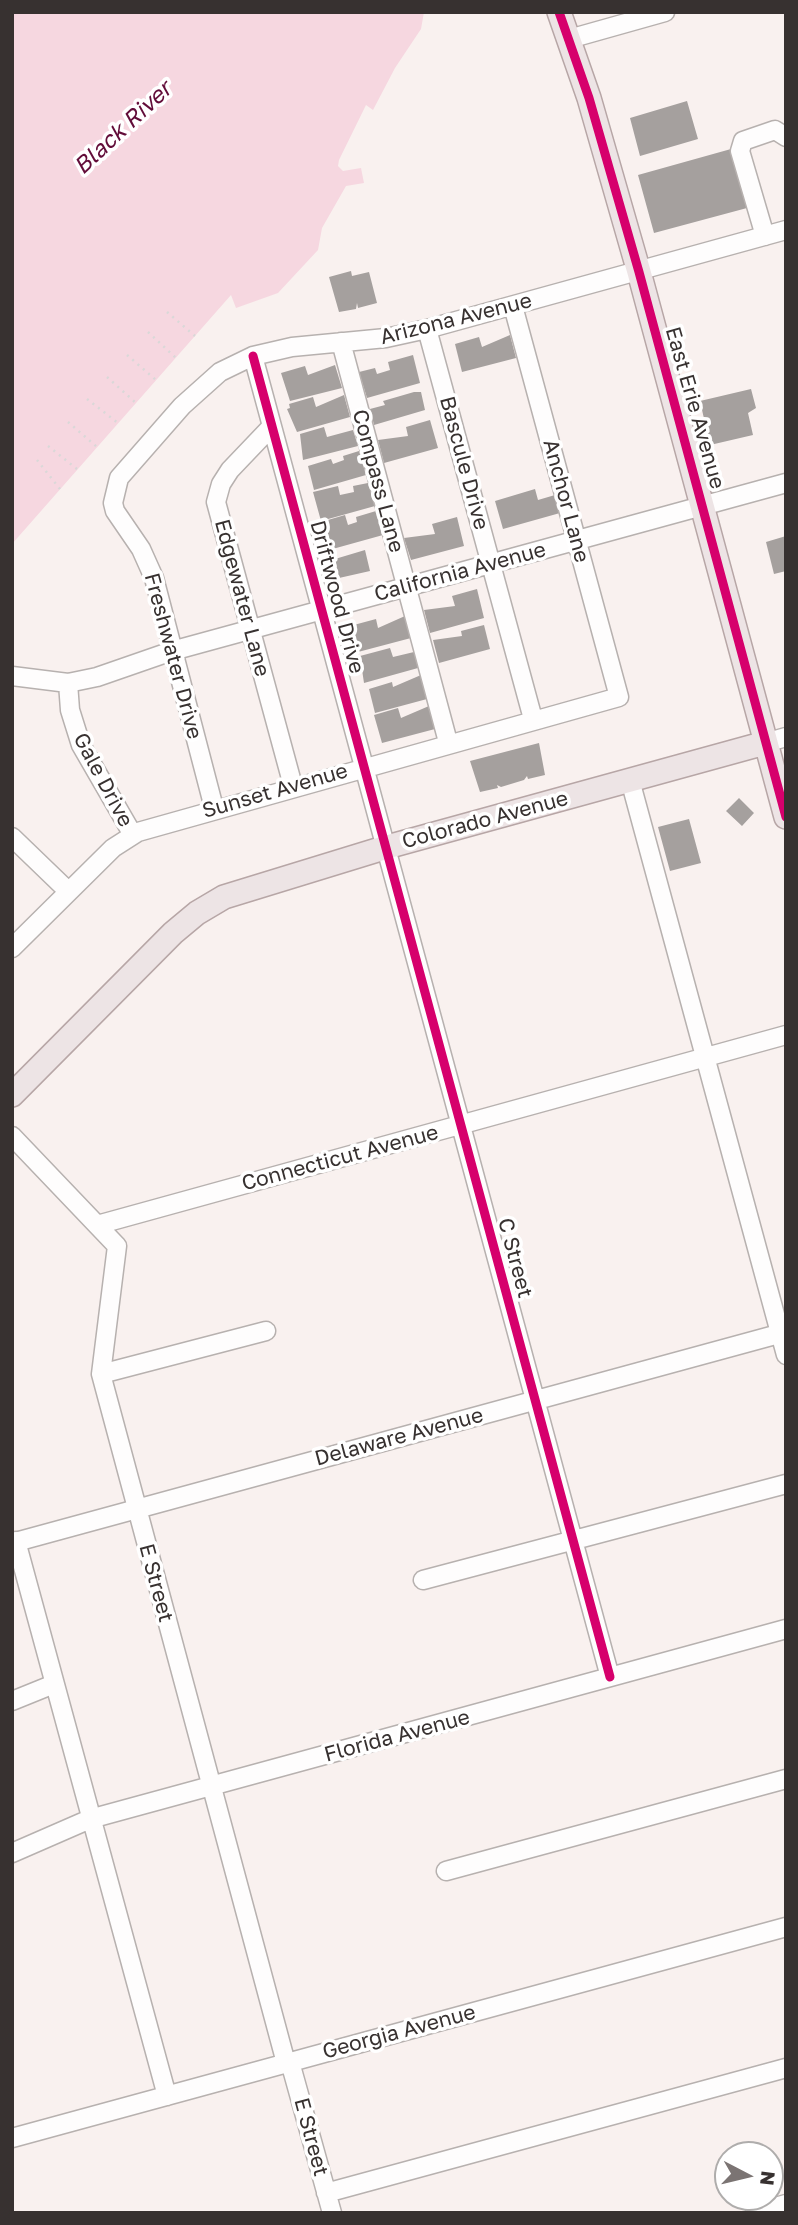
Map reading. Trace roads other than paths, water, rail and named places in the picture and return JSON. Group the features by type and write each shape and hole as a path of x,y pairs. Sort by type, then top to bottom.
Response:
{"main road":[{"name":"East Erie Avenue","path":"559,12 639,272 704,505 776,740 786,817"},
{"name":"Colorado Avenue","path":"12,1095 173,933 203,909 239,890 776,740"}],"street":[{"path":"569,38 663,12"},
{"path":"765,236 740,150 743,141 775,130 786,137"},
{"name":"Arizona Avenue","path":"115,512 113,491 119,478 181,406 220,372 253,356 292,347 428,329 786,230"},
{"name":"Anchor Lane","path":"513,306 619,697"},
{"name":"Bascule Drive","path":"428,329 533,719"},
{"name":"Compass Lane","path":"341,342 448,742"},
{"name":"Driftwood Drive","path":"253,356 387,847"},
{"name":"Edgewater Lane","path":"272,426 230,470 216,498 293,786"},
{"name":"California Avenue","path":"12,676 68,683 97,677 172,651 786,483"},
{"name":"Freshwater Drive","path":"115,512 150,568 214,808"},
{"name":"Gale Drive","path":"68,683 70,710 81,745 133,835"},
{"name":"Sunset Avenue","path":"12,947 113,848 133,835 214,808 619,697"},
{"path":"630,780 783,1332 786,1354"},
{"path":"12,837 68,891"},
{"name":"C Street","path":"387,847 610,1677"},
{"name":"Connecticut Avenue","path":"97,1225 786,1035"},
{"name":"E Street","path":"12,1136 117,1246 101,1374 211,1787 332,2213"},
{"path":"101,1374 266,1331"},
{"name":"Delaware Avenue","path":"14,1542 783,1332"},
{"path":"423,1580 786,1484"},
{"path":"14,1542 167,2096"},
{"name":"Florida Avenue","path":"12,1853 90,1819 786,1629"},
{"path":"12,1702 54,1684"},
{"path":"446,1871 786,1779"},
{"name":"Georgia Avenue","path":"12,2138 786,1927"},
{"path":"326,2193 786,2068"},
{"path":"755,2213 786,2204"}],"water":[{"name":"Black River","path":"12,12 424,12 421,29 395,68 373,110 366,105 339,160 338,166 343,171 361,168 364,183 346,186 322,228 318,250 278,293 236,308 231,295 12,544"}]}
